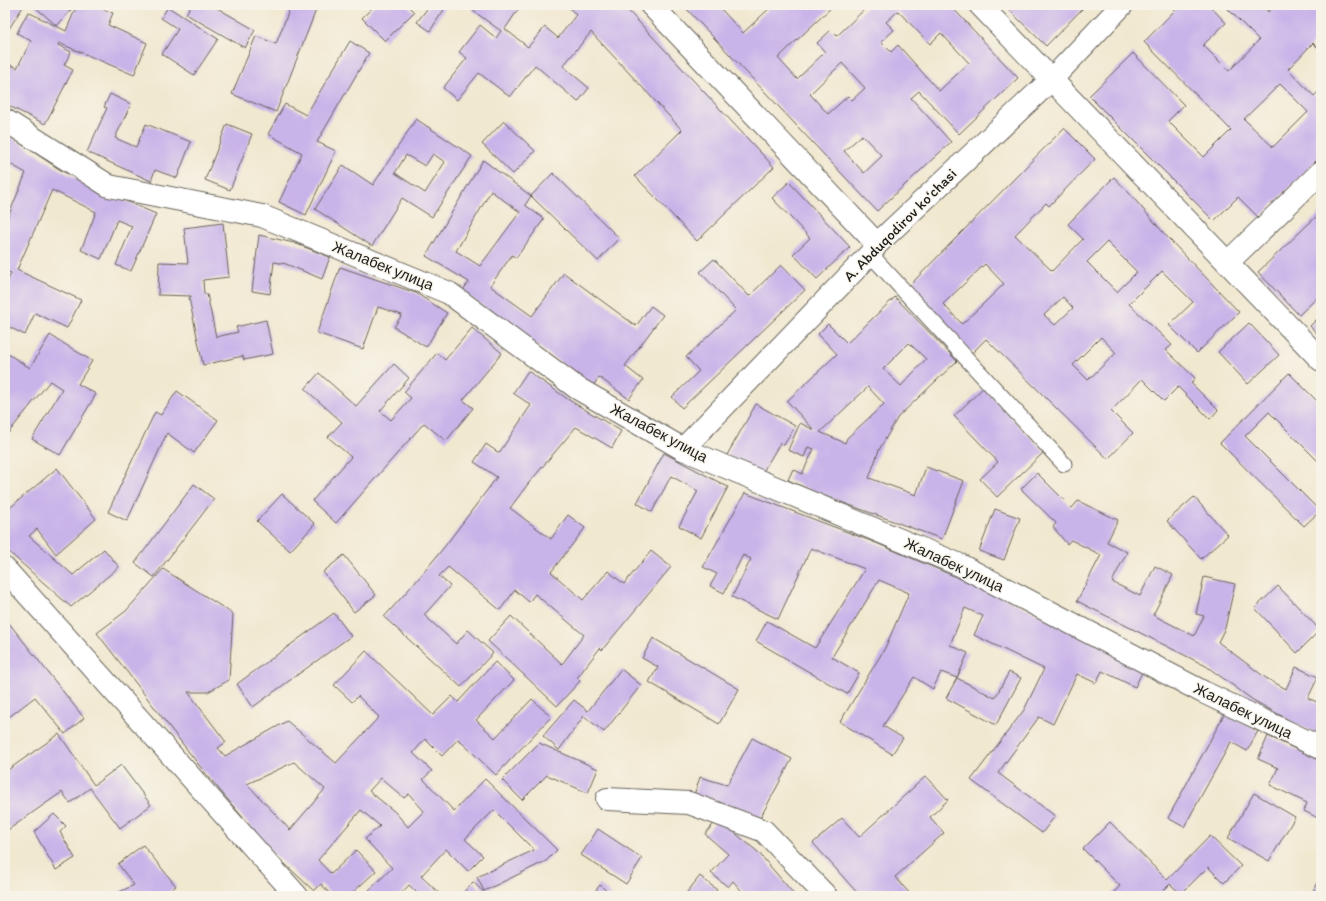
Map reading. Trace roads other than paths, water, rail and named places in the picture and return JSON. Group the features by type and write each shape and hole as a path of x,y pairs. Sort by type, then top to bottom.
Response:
{"street":[{"path":"651,5 873,249"},
{"path":"980,5 1321,360"},
{"name":"A. Abduqodirov koʻchasi","path":"683,449 873,249 1051,80 1122,5"},
{"name":"Жалабек улица","path":"5,120 109,186 262,216 449,293 577,388 683,449 960,565 1203,692 1321,748"},
{"path":"1228,262 1321,172"},
{"path":"5,569 297,896"},
{"path":"607,798 689,803 764,831 826,896"}],"lane":[{"path":"873,249 1064,464"}]}
